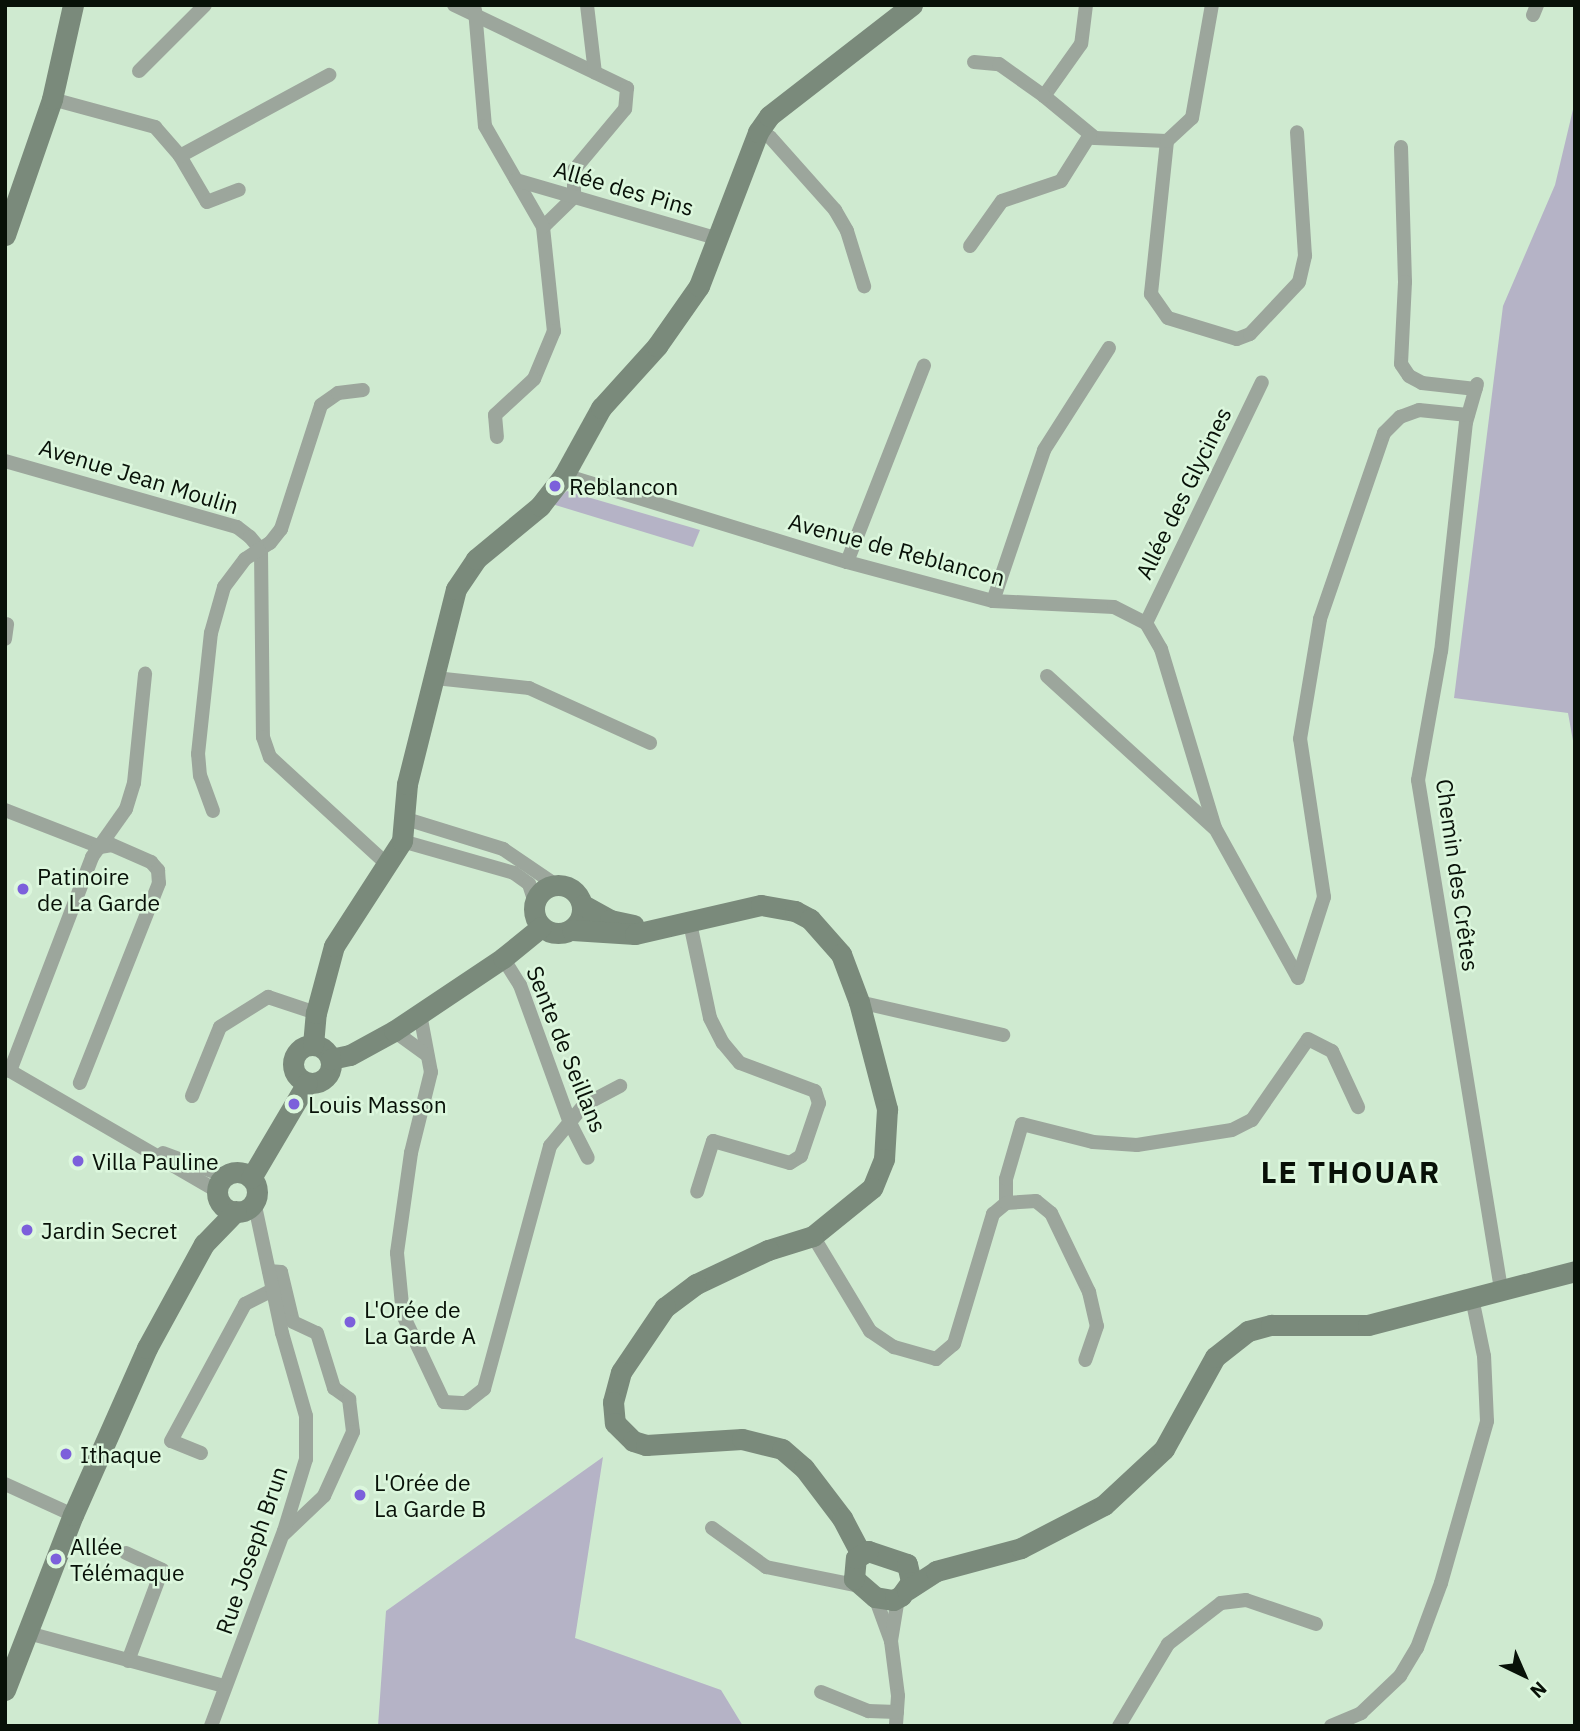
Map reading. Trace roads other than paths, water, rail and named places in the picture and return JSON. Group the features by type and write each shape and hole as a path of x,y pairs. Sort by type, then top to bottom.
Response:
{"street":[{"path":"139,71 205,5"},
{"path":"454,5 475,10 627,88 625,109 574,170 574,197 543,228"},
{"path":"587,5 595,72"},
{"path":"313,1045 316,1013 334,946 402,841 407,784 456,589 476,559 540,506 564,475 601,408 657,345 698,286 719,239 758,132 769,116 912,5"},
{"path":"1044,96 1081,44 1086,5"},
{"path":"1212,5 1192,118 1167,141 1151,294 1168,318 1237,339 1258,326 1299,282 1304,270 1297,132"},
{"path":"5,235 52,99 73,10"},
{"path":"475,10 485,126 543,228 554,331 534,379 495,415 497,438"},
{"path":"974,62 999,64 1044,96 1090,135 1167,141"},
{"path":"180,156 329,75"},
{"path":"52,99 155,127 180,156 207,202 239,190"},
{"path":"758,132 770,136 835,210 847,231 864,286"},
{"path":"970,246 1002,201 1061,181 1090,135"},
{"name":"Chemin des Crêtes","path":"1401,148 1405,282 1401,364 1409,376 1422,383 1476,387 1468,415 1441,651 1418,780 1501,1289"},
{"name":"Allée des Pins","path":"516,180 719,239"},
{"path":"993,601 1044,450 1109,348"},
{"path":"846,562 924,366"},
{"name":"Allée des Glycines","path":"1146,623 1262,382"},
{"path":"213,811 200,776 198,754 211,633 224,587 245,559 261,550 281,529 321,405 338,393 363,390"},
{"path":"1146,623 1161,649 1215,828 1298,978 1324,897 1300,738 1322,614 1384,433 1400,417 1419,410 1468,415"},
{"name":"Avenue Jean Moulin","path":"5,461 237,527 261,550"},
{"name":"Avenue de Reblancon","path":"564,475 846,562 993,601 1114,607 1146,623"},
{"path":"261,550 262,737 270,757 388,865"},
{"path":"5,639 7,624"},
{"path":"8,1069 100,847 126,809 134,783 145,674"},
{"path":"1047,676 1215,828"},
{"path":"435,678 529,688 650,743"},
{"path":"5,810 100,847 112,845 151,862 159,883 80,1083"},
{"path":"403,818 503,849 556,885 573,889 583,905 610,920 656,929"},
{"path":"402,841 514,873 529,884 541,927 555,934 572,930 635,934 761,905 795,911 830,936 859,1002 887,1109 884,1159 872,1188 856,1206 813,1237 768,1250 708,1278 665,1307 621,1372 613,1402 615,1423 633,1441 646,1445 742,1439 782,1449 804,1468 842,1518 866,1571 891,1641 897,1719 859,1708 821,1692"},
{"path":"535,903 541,892 556,885"},
{"path":"572,930 580,922 583,905"},
{"path":"690,923 710,1018 723,1043 740,1063 815,1091 819,1102 801,1156 790,1163 713,1141 697,1192"},
{"path":"331,1059 350,1055 394,1031 503,958 541,927"},
{"name":"Sente de Seillans","path":"503,958 520,985 570,1124 588,1158"},
{"path":"192,1096 220,1027 268,997 316,1013"},
{"path":"859,1002 1003,1035"},
{"path":"420,1013 431,1072 411,1153 397,1253 403,1315 444,1402 466,1403 484,1389 550,1146 584,1105 620,1086"},
{"path":"394,1031 426,1055"},
{"path":"1006,1203 1006,1179 1023,1124 1093,1142 1137,1145 1232,1130 1252,1120 1308,1039 1332,1051 1358,1107"},
{"path":"313,1045 324,1049 331,1059 327,1076 318,1083 302,1080 293,1059 301,1048 313,1045"},
{"name":"Rue Joseph Brun","path":"8,1069 145,1147 236,1192 262,1228 273,1290 306,1416 306,1459 283,1535 211,1726"},
{"path":"5,1690 73,1515 122,1401 192,1264 302,1080"},
{"path":"813,1237 870,1331 894,1347 936,1359 954,1345 975,1260 993,1214 1006,1203 1036,1201 1051,1213 1089,1292 1097,1326 1085,1360"},
{"path":"269,1271 281,1272 293,1322 317,1333 334,1388 349,1399 353,1432 324,1496 283,1535"},
{"path":"903,1594 936,1571 1021,1548 1104,1505 1164,1449 1215,1357 1248,1331 1271,1325 1368,1325 1575,1271"},
{"path":"201,1453 172,1441 245,1304 273,1290"},
{"path":"1331,1726 1361,1713 1400,1676 1417,1648 1441,1583 1487,1421 1484,1356 1472,1298"},
{"path":"5,1485 73,1515"},
{"path":"712,1528 766,1567 785,1574 828,1577 907,1564 936,1571"},
{"path":"126,1553 162,1570 128,1661"},
{"path":"891,1641 911,1574 907,1564"},
{"path":"828,1577 866,1571 903,1594"},
{"path":"1118,1726 1168,1644 1221,1603 1246,1600 1316,1624"},
{"path":"28,1633 225,1686"}],"place":[{"name":"Reblancon","path":"555,486"},
{"name":"Patinoire de La Garde","path":"23,889"},
{"name":"Louis Masson","path":"294,1104"},
{"name":"Villa Pauline","path":"78,1161"},
{"name":"Jardin Secret","path":"27,1230"},
{"name":"L'Orée de La Garde A","path":"350,1322"},
{"name":"Ithaque","path":"66,1454"},
{"name":"L'Orée de La Garde B","path":"360,1495"},
{"name":"Allée Télémaque","path":"56,1559"}],"district":[{"name":"LE THOUAR","path":"1351,1172"}]}
